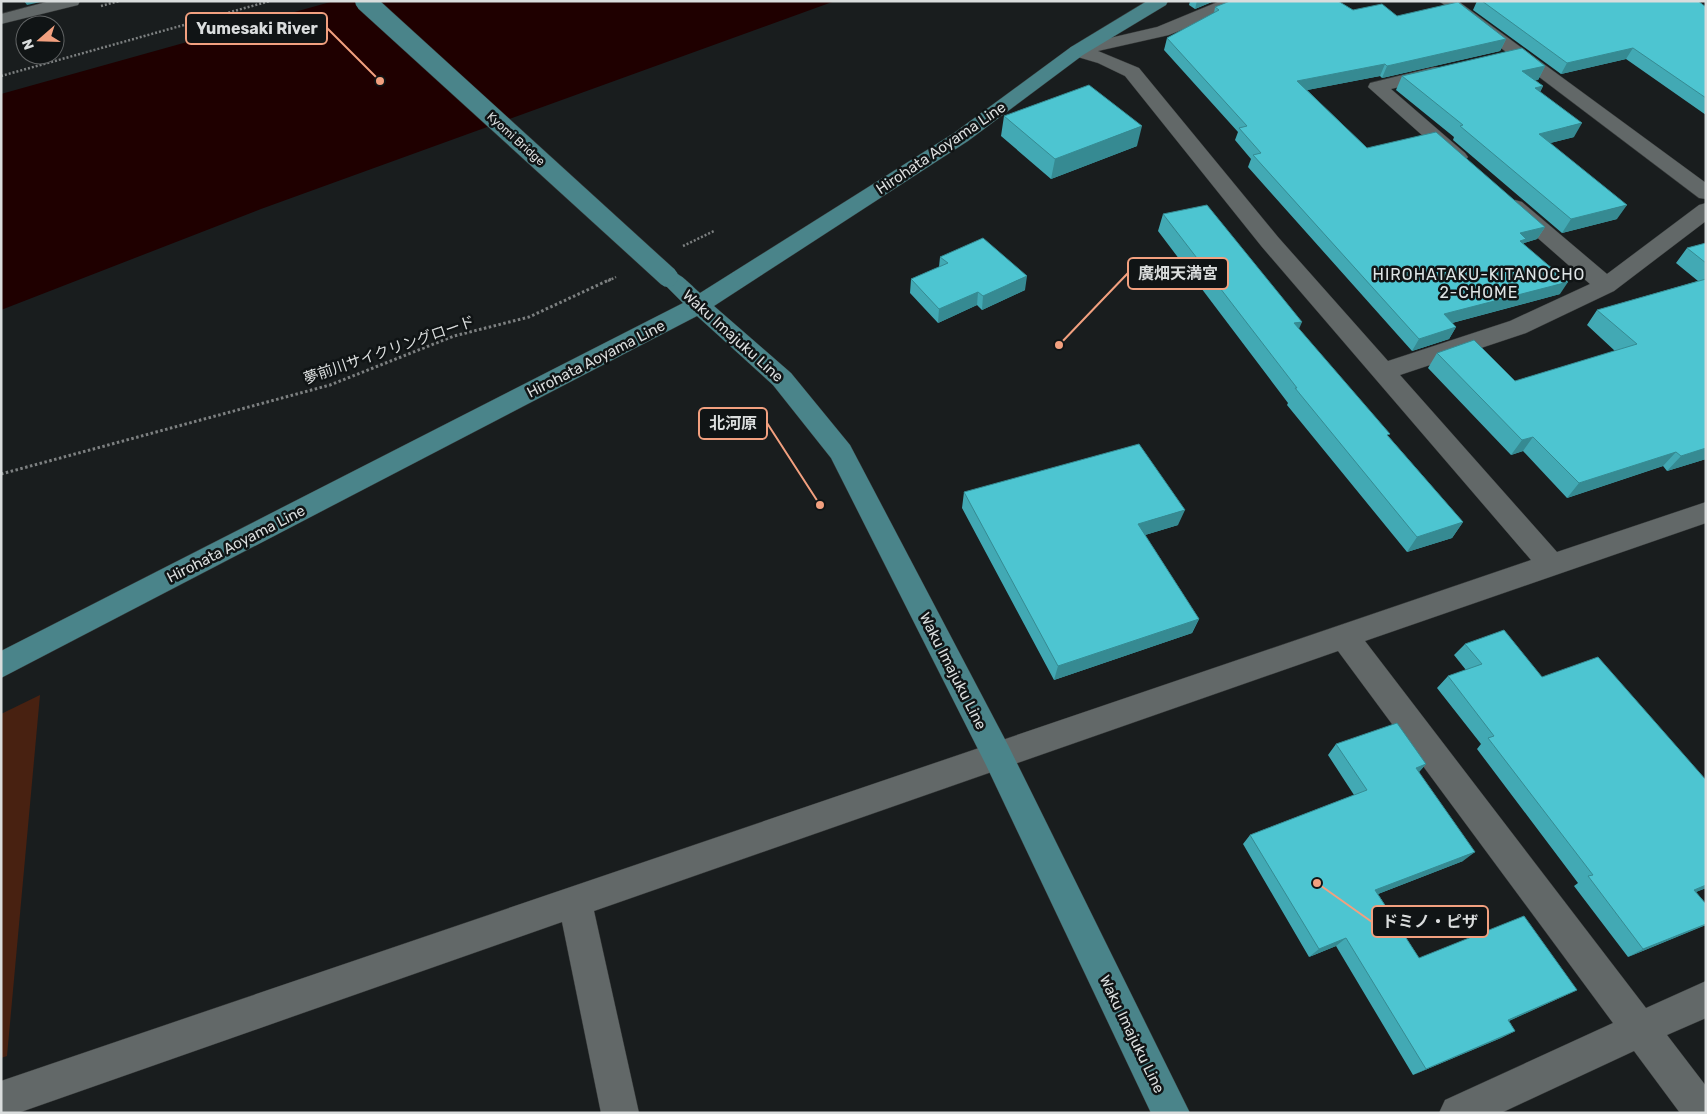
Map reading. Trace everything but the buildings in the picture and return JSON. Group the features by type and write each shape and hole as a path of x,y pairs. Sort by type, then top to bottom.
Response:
{"main road":[{"name":"Kyomi Bridge","path":"365,1 668,277"},
{"name":"Hirohata Aoyama Line","path":"1,665 699,305 961,137 1077,51 1160,1"},
{"name":"Waku Imajuku Line","path":"668,277 782,379 841,452 996,754 1171,1113"}],"street":[{"path":"1,19 72,1"},
{"path":"1077,51 1163,30 1236,1"},
{"path":"1447,1 1508,56 1706,193"},
{"path":"1077,51 1104,59 1132,72 1270,242 1552,565"},
{"path":"1452,69 1377,87 1473,170"},
{"path":"1502,196 1606,286"},
{"path":"1382,372 1518,326 1606,286 1706,210"},
{"path":"1,1100 575,902 996,754 1706,512"},
{"path":"1344,636 1703,1113"},
{"path":"575,902 620,1113"},
{"path":"1458,1113 1706,998"}],"path":[{"path":"1,76 270,1"},
{"path":"679,248 714,231"},
{"name":"夢前川サイクリングロード","path":"1,474 330,385 454,336 529,317 617,276"}],"shaded area":[{"path":"334,1 835,1 261,209 1,310 1,94"},
{"path":"40,695 7,1056 1,1058 1,714"}],"place":[{"name":"Yumesaki River","path":"380,81"},
{"name":"廣畑天満宮","path":"1059,345"},
{"name":"北河原","path":"820,505"},
{"name":"ドミノ・ピザ","path":"1317,883"}],"district":[{"name":"HIROHATAKU-KITANOCHO 2-CHOME","path":"1479,283"}]}
